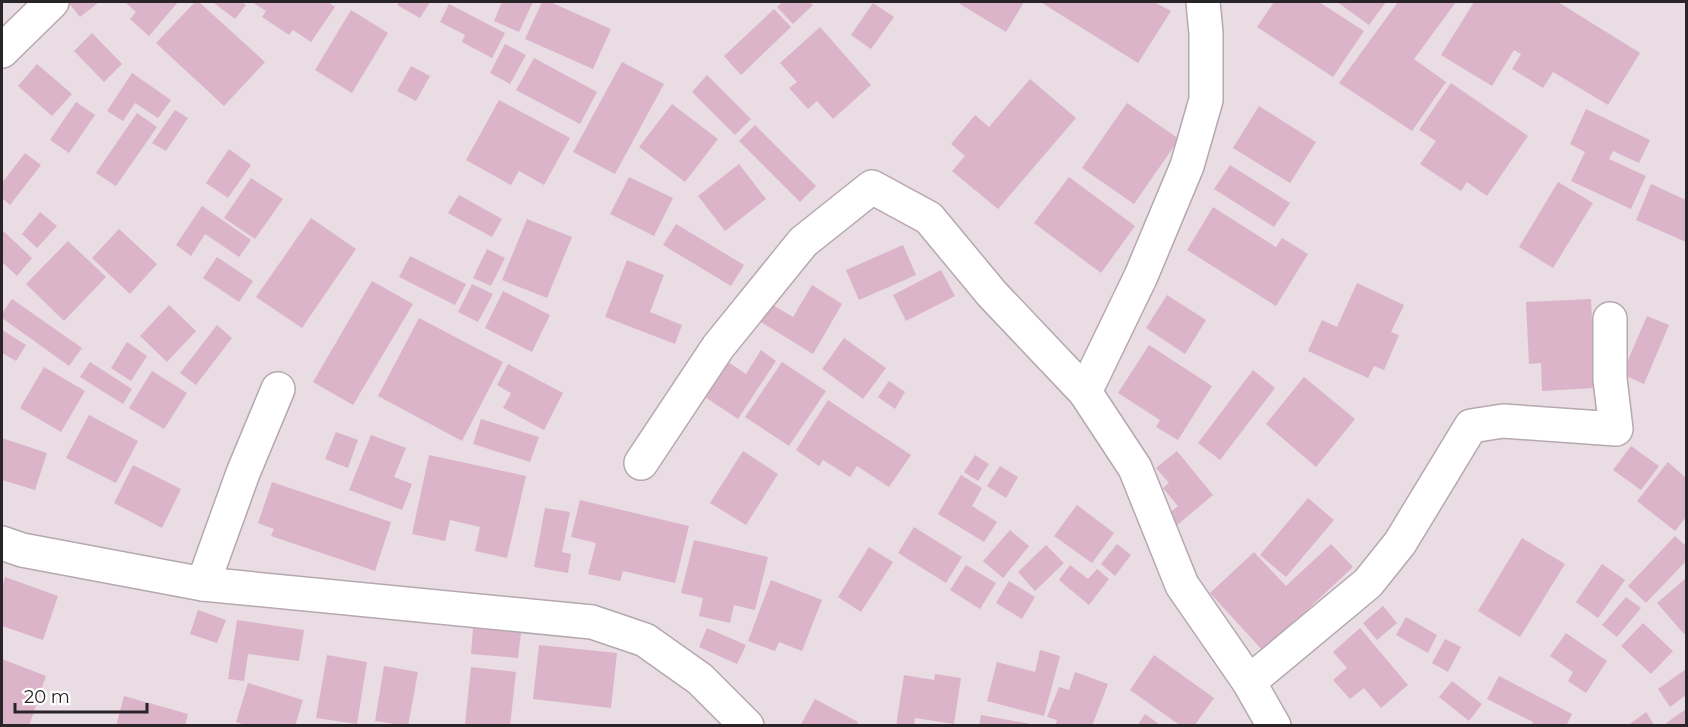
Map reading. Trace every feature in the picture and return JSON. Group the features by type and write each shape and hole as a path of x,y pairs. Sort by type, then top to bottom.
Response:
{"street":[{"path":"2,51 52,2"},
{"path":"1085,392 1141,276 1187,166 1206,99 1206,33 1203,2"},
{"path":"641,463 718,347 802,242 872,188 929,218 992,294 1085,392 1135,468 1182,585 1249,682 1274,726"},
{"path":"1249,682 1368,583 1400,543 1471,426 1503,421 1616,429 1610,379 1610,319"},
{"path":"203,584 243,473 278,389"},
{"path":"2,543 21,550 203,584 592,622 645,640 700,678 747,726"}],"building":[{"path":"70,2 99,2 80,17"},
{"path":"125,2 178,2 149,36 130,19 136,12"},
{"path":"195,2 199,2 265,62 224,106 156,43"},
{"path":"215,2 242,2 246,5 235,19"},
{"path":"252,2 328,2 335,7 311,42 293,30 289,35 262,17 266,11"},
{"path":"399,2 430,2 420,18 397,5"},
{"path":"502,2 533,2 519,32 494,21"},
{"path":"542,2 550,2 611,29 593,69 525,39"},
{"path":"783,2 809,2 813,5 793,24 777,7"},
{"path":"961,2 1024,2 1006,32 960,4"},
{"path":"1043,2 1154,2 1171,11 1138,63"},
{"path":"1274,2 1319,2 1364,31 1333,77 1257,27"},
{"path":"1337,2 1386,2 1369,25"},
{"path":"1398,2 1456,2 1414,59 1446,82 1412,131 1339,83"},
{"path":"1474,2 1558,2 1640,53 1608,105 1553,72 1543,88 1512,69 1521,54 1514,50 1492,86 1441,55"},
{"path":"873,3 894,17 871,49 851,35"},
{"path":"449,4 505,33 492,58 462,42 465,35 440,22"},
{"path":"774,9 791,27 741,75 724,56"},
{"path":"351,10 388,33 352,93 315,70"},
{"path":"820,27 871,85 833,119 817,101 808,109 789,88 797,82 780,63"},
{"path":"92,33 122,64 104,82 74,51"},
{"path":"505,44 526,55 510,84 490,73"},
{"path":"534,58 597,92 580,124 516,90"},
{"path":"622,62 664,84 615,174 573,152"},
{"path":"37,64 72,94 52,116 18,86"},
{"path":"411,66 430,76 416,101 397,91"},
{"path":"132,73 171,100 158,118 135,103 123,121 107,111"},
{"path":"707,75 751,119 735,135 692,92"},
{"path":"1030,79 1076,118 998,209 952,171 965,156 951,144 975,115 989,127"},
{"path":"1451,83 1528,136 1487,196 1467,182 1461,191 1420,164 1436,141 1419,130"},
{"path":"499,100 570,138 544,185 519,171 511,185 466,160"},
{"path":"76,102 95,115 69,153 50,140"},
{"path":"1127,103 1179,139 1134,204 1082,168"},
{"path":"672,104 718,139 685,182 639,147"},
{"path":"1259,106 1316,142 1290,183 1233,148"},
{"path":"1586,109 1650,140 1639,163 1613,151 1609,159 1646,176 1631,209 1571,181 1585,152 1570,144"},
{"path":"175,110 188,118 166,151 152,143"},
{"path":"137,113 157,127 116,186 96,173"},
{"path":"755,125 816,186 800,202 739,141"},
{"path":"229,149 251,165 228,198 206,183"},
{"path":"25,153 41,165 10,205 2,198 2,183"},
{"path":"739,164 766,199 725,231 698,196"},
{"path":"1230,165 1290,203 1274,227 1214,189"},
{"path":"629,177 673,198 654,236 610,214"},
{"path":"1069,177 1135,226 1101,273 1034,223"},
{"path":"251,178 283,199 255,239 224,218"},
{"path":"1558,182 1593,203 1553,268 1519,247"},
{"path":"1651,184 1686,200 1686,242 1636,220"},
{"path":"459,195 502,219 492,237 448,213"},
{"path":"202,206 251,240 239,257 205,234 191,256 176,245"},
{"path":"1213,207 1276,247 1282,238 1308,254 1276,306 1187,250"},
{"path":"40,212 57,226 37,248 22,234"},
{"path":"311,218 356,249 302,328 256,297"},
{"path":"527,219 572,237 547,298 502,280"},
{"path":"676,224 744,265 731,286 663,245"},
{"path":"119,229 157,264 130,294 92,258"},
{"path":"2,230 32,258 17,276 2,262"},
{"path":"68,241 106,277 64,321 26,284"},
{"path":"903,245 916,275 859,300 846,270"},
{"path":"487,249 505,258 491,286 473,278"},
{"path":"410,256 466,284 455,305 399,277"},
{"path":"217,257 253,281 239,302 203,278"},
{"path":"627,260 664,275 650,312 682,325 675,344 605,317"},
{"path":"941,270 955,296 906,321 893,295"},
{"path":"372,281 413,304 353,405 313,382"},
{"path":"1357,283 1404,305 1391,332 1399,335 1384,370 1374,366 1368,378 1308,351 1322,320 1337,327"},
{"path":"472,284 493,294 478,322 458,312"},
{"path":"812,285 842,304 813,354 756,319 766,301 793,317"},
{"path":"503,291 550,315 532,352 485,328"},
{"path":"1167,295 1206,320 1185,354 1146,328"},
{"path":"12,299 82,348 69,366 2,318 2,313"},
{"path":"1591,299 1595,388 1542,391 1541,363 1529,364 1526,302"},
{"path":"169,305 196,331 167,362 140,336"},
{"path":"1647,316 1669,325 1644,384 1622,374"},
{"path":"419,318 503,362 462,441 378,396"},
{"path":"217,325 232,338 196,385 180,373"},
{"path":"2,330 26,345 16,361 2,353"},
{"path":"844,338 886,368 863,399 822,369"},
{"path":"127,342 147,356 131,381 111,368"},
{"path":"1149,345 1212,386 1178,440 1156,427 1160,420 1118,393"},
{"path":"761,350 776,361 738,419 705,397 728,362 746,374"},
{"path":"90,362 132,389 123,404 80,377"},
{"path":"782,362 826,391 789,446 745,417"},
{"path":"508,364 563,393 544,430 503,408 511,393 497,385"},
{"path":"44,367 85,391 61,432 20,408"},
{"path":"1253,370 1275,388 1220,460 1198,443"},
{"path":"152,371 187,393 164,429 129,408"},
{"path":"1304,377 1355,419 1316,467 1266,424"},
{"path":"889,381 905,392 895,409 878,397"},
{"path":"828,400 911,455 889,487 857,466 850,477 823,460 819,466 796,450"},
{"path":"89,415 138,441 116,483 66,458"},
{"path":"481,419 539,437 530,462 473,444"},
{"path":"336,432 358,440 348,468 325,459"},
{"path":"371,435 406,448 394,477 412,484 402,510 349,490"},
{"path":"2,438 47,453 35,490 2,480"},
{"path":"1631,446 1659,466 1641,490 1613,470"},
{"path":"743,451 778,474 746,525 710,503"},
{"path":"1177,451 1213,495 1177,525 1168,514 1178,506 1163,488 1169,483 1156,468"},
{"path":"429,455 526,476 507,558 475,551 480,527 450,520 445,541 412,534"},
{"path":"975,455 989,464 978,481 964,472"},
{"path":"1668,462 1686,478 1686,517 1675,531 1637,501"},
{"path":"133,465 181,489 162,528 114,503"},
{"path":"1000,466 1018,477 1006,498 987,486"},
{"path":"961,475 982,488 972,506 997,522 984,542 938,514"},
{"path":"272,482 391,522 375,571 271,536 274,529 258,523"},
{"path":"1308,498 1334,520 1286,577 1260,555"},
{"path":"580,500 689,526 675,583 623,571 620,581 588,574 596,543 571,537"},
{"path":"1077,505 1114,533 1092,563 1054,536"},
{"path":"545,508 570,512 562,552 571,554 568,573 534,567"},
{"path":"914,527 962,557 946,583 898,553"},
{"path":"1010,530 1029,546 1003,578 983,561"},
{"path":"1675,536 1686,546 1686,561 1646,603 1628,586"},
{"path":"1522,538 1565,564 1520,637 1478,611"},
{"path":"694,540 768,557 755,610 734,605 730,623 699,616 703,598 681,593"},
{"path":"1117,544 1131,555 1115,576 1101,564"},
{"path":"1331,544 1353,567 1263,651 1210,593 1254,552 1286,586"},
{"path":"1046,545 1064,563 1035,591 1018,572"},
{"path":"869,547 893,562 861,612 838,597"},
{"path":"1602,564 1625,580 1598,618 1576,602"},
{"path":"966,565 996,583 980,609 950,590"},
{"path":"1070,565 1088,579 1097,569 1109,579 1089,605 1059,580"},
{"path":"5,577 58,596 43,640 2,626 2,588"},
{"path":"1686,578 1686,632 1684,634 1657,603"},
{"path":"771,580 822,600 802,651 779,642 775,651 748,641"},
{"path":"1009,581 1035,597 1022,619 996,603"},
{"path":"1626,597 1641,608 1617,637 1602,625"},
{"path":"1383,606 1397,623 1377,640 1363,623"},
{"path":"198,610 226,620 217,643 190,634"},
{"path":"1406,617 1437,635 1428,653 1396,635"},
{"path":"237,620 304,630 299,661 248,654 244,681 228,679"},
{"path":"1643,623 1673,651 1651,674 1621,646"},
{"path":"473,628 521,633 518,658 471,654"},
{"path":"707,628 746,645 737,664 699,647"},
{"path":"1360,628 1408,685 1381,708 1364,688 1350,699 1333,680 1347,668 1333,652"},
{"path":"1566,633 1607,661 1586,693 1568,681 1573,672 1550,656"},
{"path":"1445,639 1461,647 1448,672 1432,663"},
{"path":"539,645 617,653 611,708 533,699"},
{"path":"1040,650 1060,656 1044,716 987,701 997,662 1035,672"},
{"path":"327,655 367,662 357,724 316,718"},
{"path":"1154,655 1214,698 1194,726 1181,726 1130,690"},
{"path":"2,659 46,676 29,726 2,724"},
{"path":"384,666 418,672 408,726 375,721"},
{"path":"471,667 516,672 510,726 465,724"},
{"path":"1686,669 1686,695 1670,707 1658,689"},
{"path":"1075,672 1108,684 1092,726 1055,726 1057,720 1047,717 1059,687 1069,690"},
{"path":"935,674 961,678 954,724 915,718 914,726 896,726 904,675 934,680"},
{"path":"1499,676 1572,714 1566,726 1532,726 1533,722 1487,699"},
{"path":"1452,681 1482,704 1469,721 1439,697"},
{"path":"248,683 303,700 295,726 249,726 236,722"},
{"path":"124,696 188,714 185,726 116,726"},
{"path":"815,699 858,722 856,726 800,726"},
{"path":"1686,709 1686,726 1662,726"},
{"path":"1646,712 1655,726 1627,726"},
{"path":"1145,714 1162,726 1137,726"},
{"path":"981,715 1031,724 1031,726 979,726"}]}
